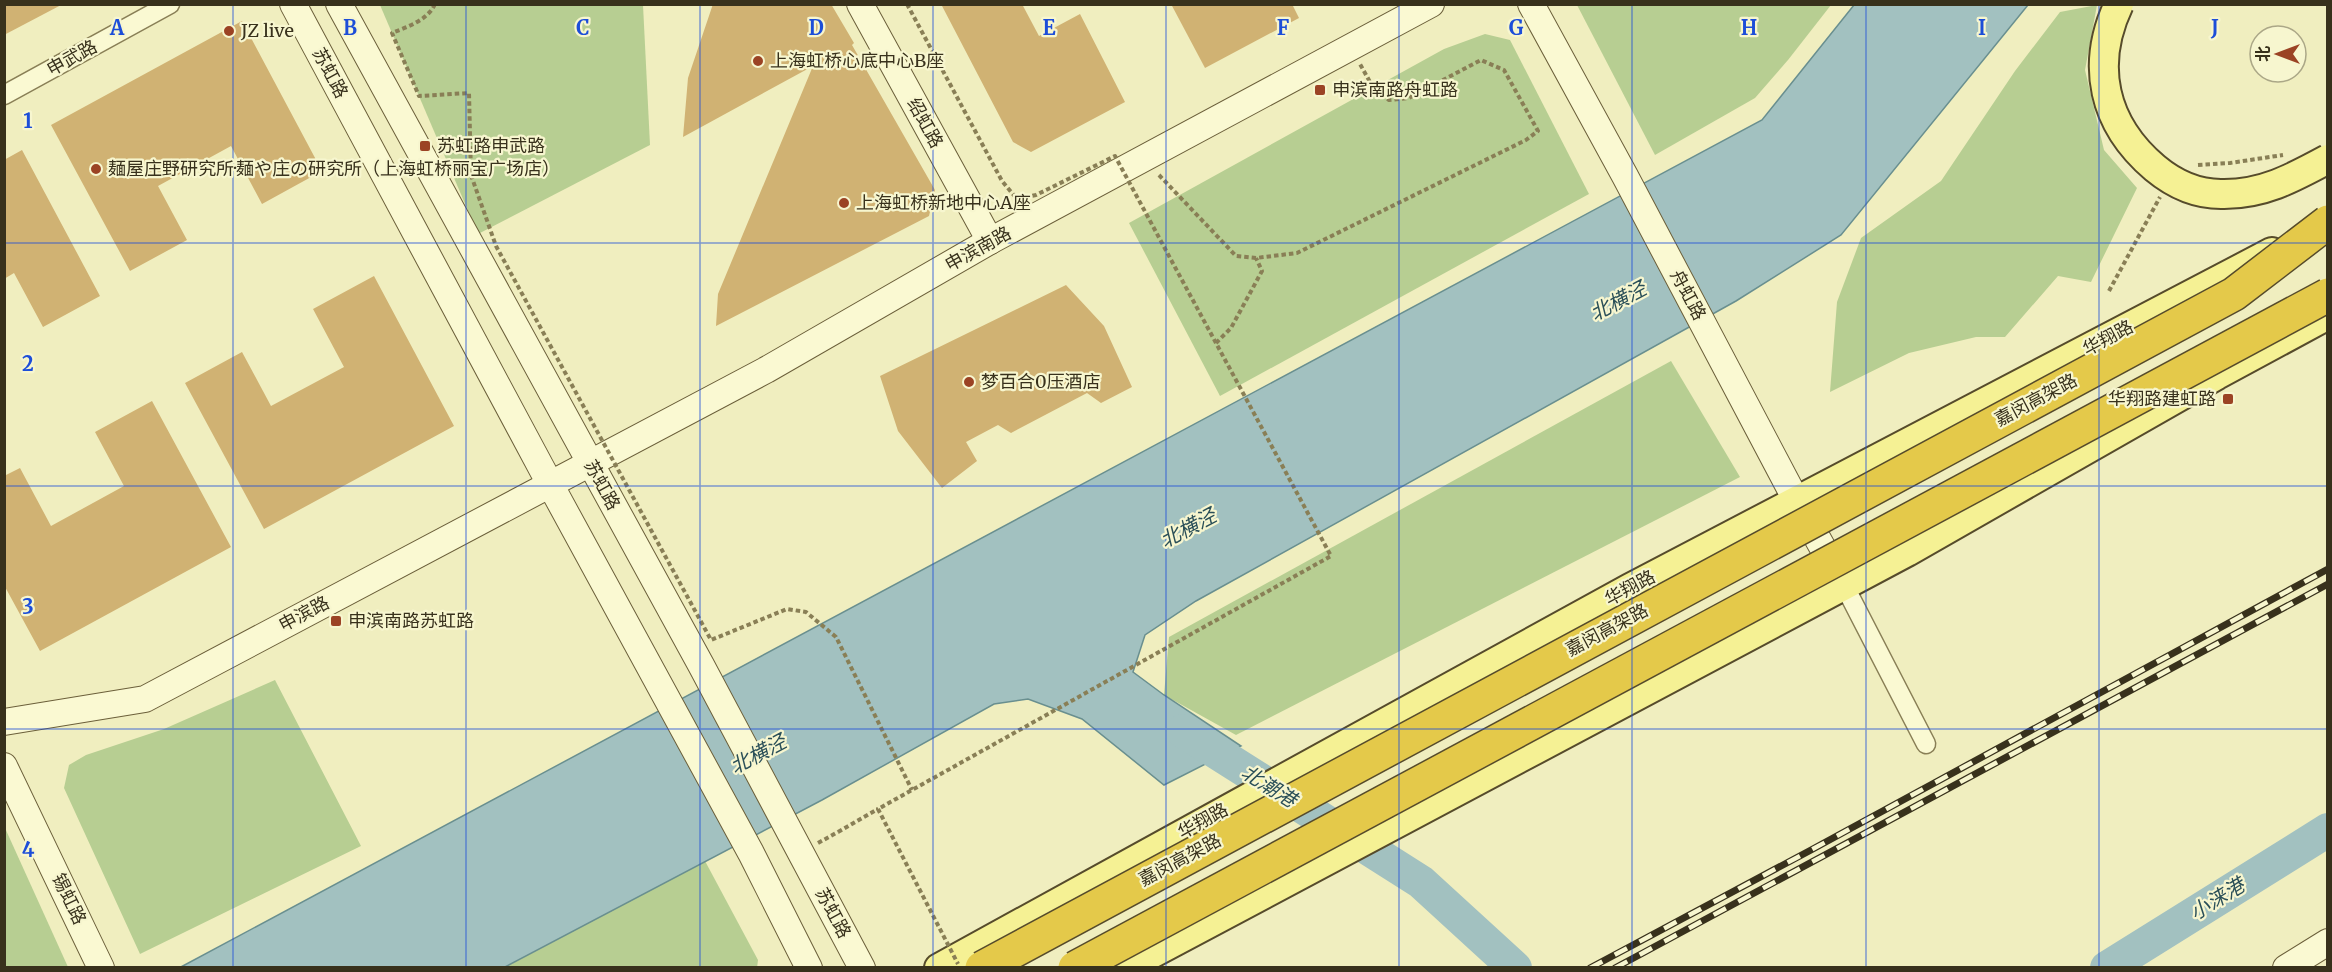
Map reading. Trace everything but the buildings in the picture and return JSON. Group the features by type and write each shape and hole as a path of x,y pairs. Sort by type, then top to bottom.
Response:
{"highway":[{"name":"嘉闵高架路","path":"982,968 2234,294 2328,222"},
{"path":"1075,968 2328,295"}],"main road":[{"name":"苏虹路","path":"293,4 751,853 809,968"},
{"name":"苏虹路","path":"339,4 701,665 862,968"},
{"name":"绍虹路","path":"860,4 990,242"},
{"name":"申滨南路","path":"590,463 766,370 990,242 1431,4"},
{"name":"舟虹路","path":"1531,4 1625,176 1796,501 1844,585"},
{"path":"2119,4 2107,33 2103,58 2107,99 2127,141 2162,174 2183,186 2202,192 2243,193 2283,183 2328,159"},
{"name":"华翔路","path":"939,968 1630,588 2328,222"},
{"path":"1125,968 1844,585 2328,315"},
{"name":"申滨路","path":"4,722 145,699 590,463"},
{"name":"锡虹路","path":"4,766 101,968"},
{"path":"2286,968 2328,942"}],"street":[{"name":"申武路","path":"4,95 170,4"},
{"path":"1844,585 1926,744"}],"path":[{"path":"435,4 432,11 423,18 392,33 419,96 470,93 471,175 496,246 711,640 787,609 806,612 836,637 912,790"},
{"path":"838,832 1331,556 1115,156 1036,195 1017,199 1002,181 907,4"},
{"path":"1144,159 1236,256 1256,258 1297,253 1526,140 1538,131 1504,70 1481,60 1409,98 1389,100 1375,91 1351,47"},
{"path":"1216,343 1231,328 1262,271 1256,258"},
{"path":"878,809 960,968"}],"green space":[{"path":"380,5 643,5 650,145 478,234"},
{"path":"1577,5 1831,5 1755,98 1655,155"},
{"path":"2097,5 2085,70 2104,150 2137,188 2091,282 2058,276 2005,337 1976,337 1909,353 1830,392 1837,302 1861,238 1941,181 2015,71 2060,12"},
{"path":"1485,34 1510,40 1589,194 1220,396 1129,223 1444,49"},
{"path":"1671,361 1740,477 1236,735 1164,695 1169,637"},
{"path":"275,680 361,846 140,954 64,788 69,765 86,755 164,729"},
{"path":"5,828 68,967 5,967"},
{"path":"705,861 758,960 757,968 504,968"}],"water":[{"name":"北横泾","path":"1854,5 2028,5 1841,235 1736,301 1196,601 1145,635 1133,672 1241,746 1164,785 1082,719 1028,699 994,704 822,800 505,967 179,968 1762,120"}],"waterway":[{"name":"北潮港","path":"1183,731 1421,882 1515,968"},
{"name":"小涞港","path":"2107,968 2328,830"}],"railway":[{"path":"1590,968 2328,569"},
{"path":"1615,968 2328,584"}],"place":[{"name":"JZ live","path":"229,31"},
{"name":"上海虹桥心底中心B座","path":"758,61"},
{"name":"申滨南路舟虹路","path":"1320,90"},
{"name":"苏虹路申武路","path":"425,146"},
{"name":"麺屋庄野研究所·麺や庄の研究所（上海虹桥丽宝广场店）","path":"96,169"},
{"name":"上海虹桥新地中心A座","path":"844,203"},
{"name":"梦百合0压酒店","path":"969,382"},
{"name":"华翔路建虹路","path":"2228,399"},
{"name":"申滨南路苏虹路","path":"336,621"}]}
